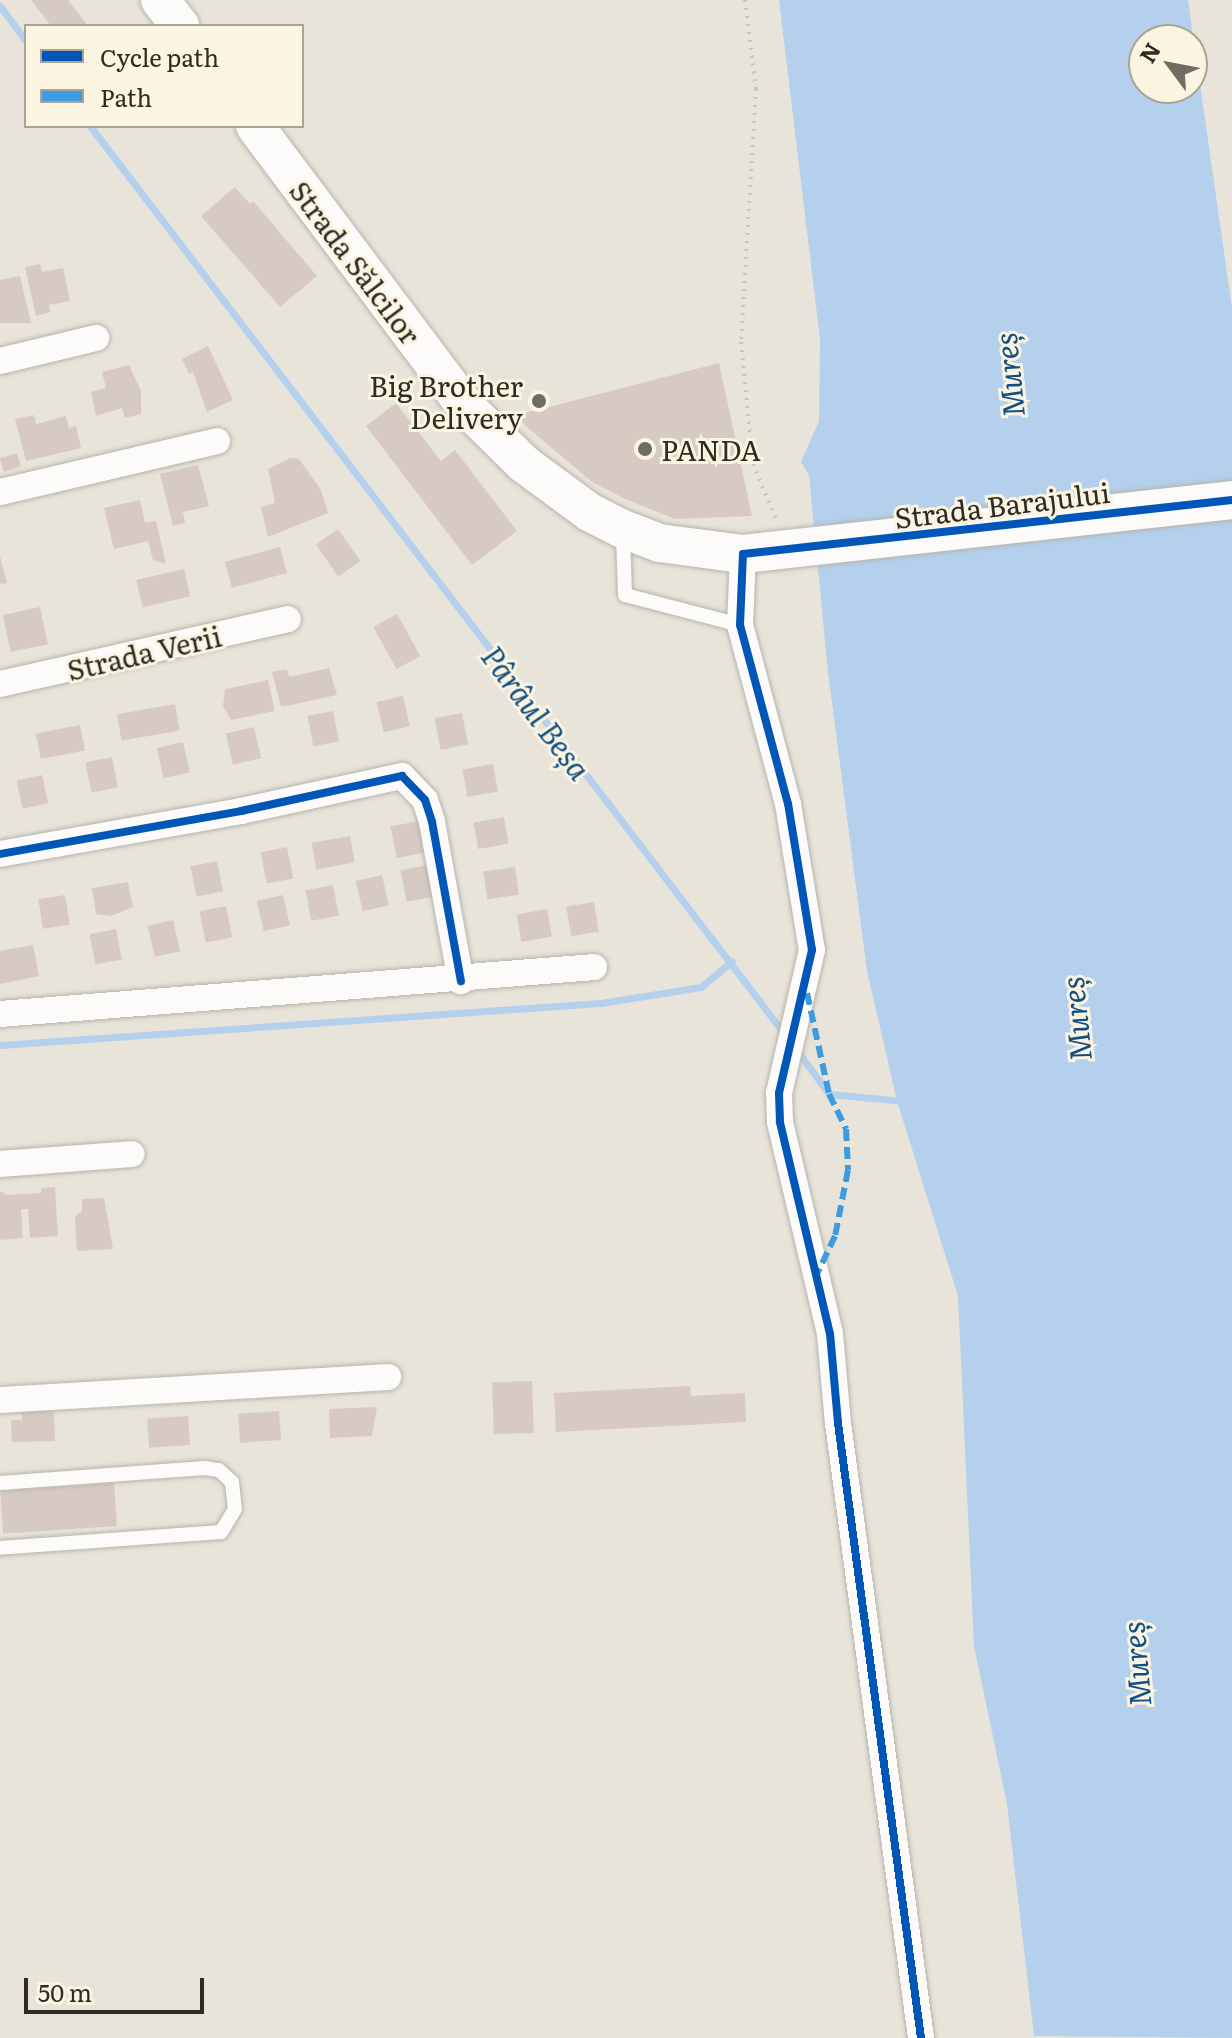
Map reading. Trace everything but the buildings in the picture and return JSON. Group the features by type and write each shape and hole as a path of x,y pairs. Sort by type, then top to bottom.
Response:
{"main road":[{"path":"160,0 178,24"},
{"name":"Strada Sălcilor","path":"256,128 465,406 524,464 589,512 659,543 760,553"},
{"name":"Strada Barajului","path":"760,553 1232,500"}],"street":[{"path":"0,361 96,338"},
{"path":"0,492 217,441"},
{"path":"760,553 740,625 807,897 812,950 779,1093 780,1122 830,1334 921,2038"},
{"name":"Strada Verii","path":"0,684 288,619"},
{"path":"0,854 241,811 402,776 425,800 432,822 461,981"},
{"path":"0,1014 461,981 594,967"},
{"path":"0,1164 132,1154"},
{"path":"0,1400 388,1377"}],"lane":[{"path":"623,529 625,595 740,625"},
{"path":"0,1483 204,1468 219,1470 232,1482 235,1509 221,1532 0,1548"}],"path":[{"path":"745,0 756,89 741,342 753,464 776,514 760,553"}],"water":[{"name":"Mureș","path":"779,0 1188,0 1191,24 1128,24 1128,104 1203,104 1232,308 1232,2038 1034,2036 1007,1804 974,1646 958,1296 897,1101 867,971 828,672 809,475 801,462 819,421 820,339"}],"waterway":[{"name":"Pârâul Beșa","path":"0,6 24,38"},
{"name":"Pârâul Beșa","path":"92,128 786,1036"},
{"path":"0,1045 601,1003 701,987 732,961"},
{"name":"Pârâul Beșa","path":"796,1049 829,1094 904,1101"}],"marked path":[{"path":"807,993 829,1094 846,1129 848,1170 835,1236 817,1274"}],"cycle path":[{"path":"921,2038 838,1423 830,1334 780,1122 779,1093 812,950 788,804 740,625 743,554 1232,500"},
{"path":"0,854 241,811 402,776 425,800 432,822 461,981"}],"place":[{"name":"Big Brother Delivery","path":"539,401"},
{"name":"PANDA","path":"645,449"}]}
